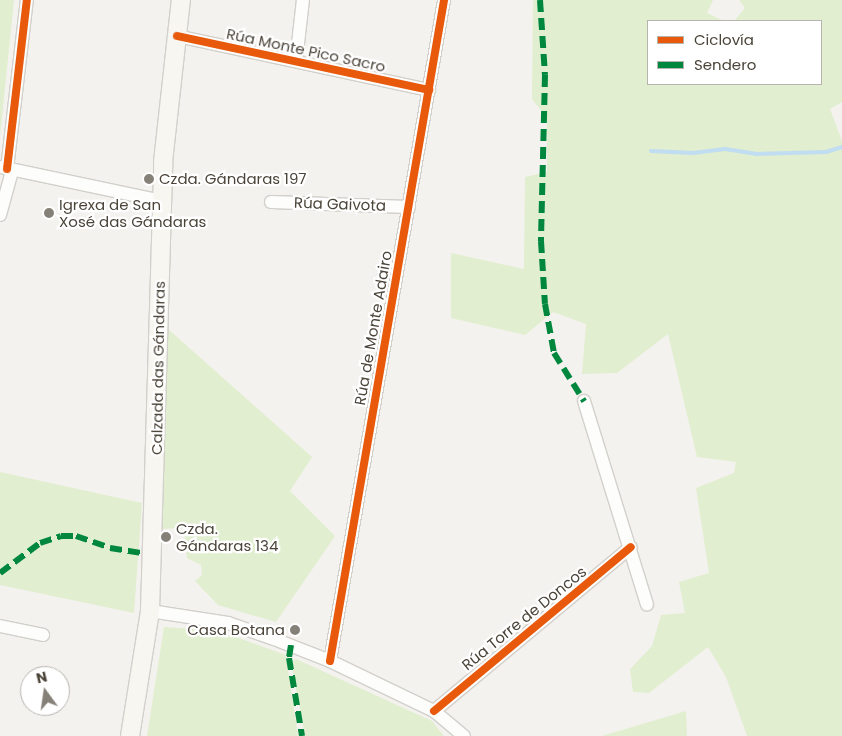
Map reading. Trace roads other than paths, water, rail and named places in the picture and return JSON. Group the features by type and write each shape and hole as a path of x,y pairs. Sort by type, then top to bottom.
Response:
{"main road":[{"name":"Calzada das Gándaras","path":"130,736 150,611 163,162 181,0"}],"street":[{"path":"0,215 27,0"},
{"path":"296,61 303,0"},
{"name":"Rúa de Monte Adairo","path":"330,661 444,0"},
{"name":"Rúa Monte Pico Sacro","path":"177,36 429,90"},
{"path":"6,169 162,201"},
{"name":"Rúa Gaivota","path":"271,202 409,207"},
{"path":"584,401 647,604"},
{"name":"Rúa Torre de Doncos","path":"434,711 631,548"},
{"path":"150,611 228,623 330,661 434,711 464,736"},
{"path":"0,626 43,635"}],"waterway":[{"path":"651,151 693,153 725,149 756,154 826,152 842,147"}],"place":[{"name":"Czda. Gándaras 197","path":"149,179"},
{"name":"Igrexa de San Xosé das Gándaras","path":"49,213"},
{"name":"Czda. Gándaras 134","path":"166,537"},
{"name":"Casa Botana","path":"295,630"}]}
